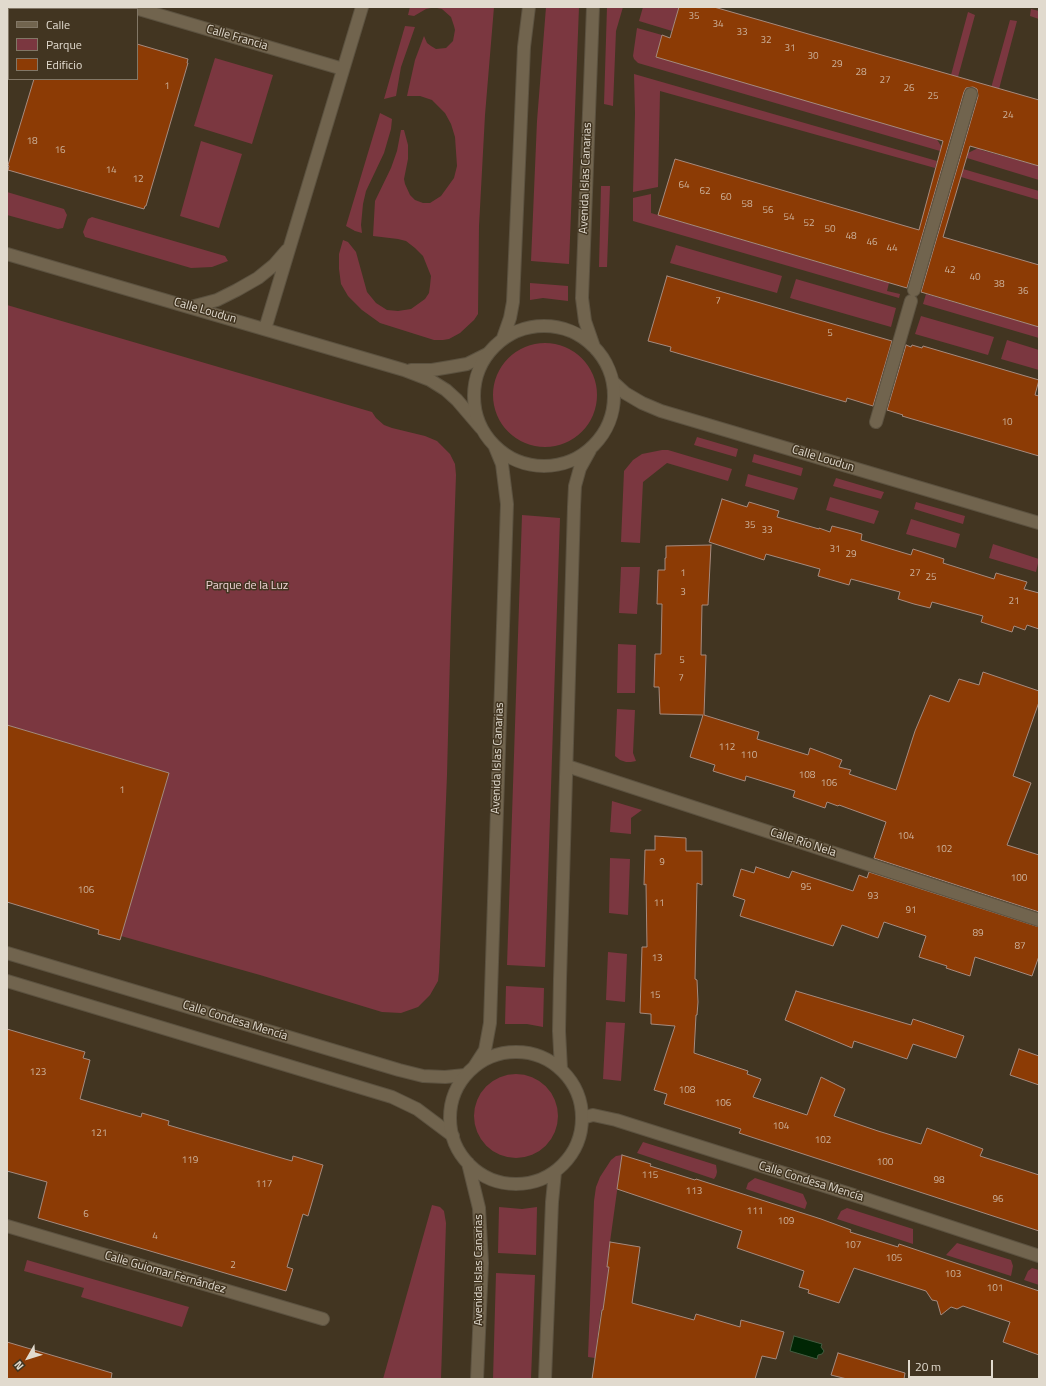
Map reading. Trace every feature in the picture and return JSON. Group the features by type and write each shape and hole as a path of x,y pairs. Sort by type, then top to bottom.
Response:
{"street":[{"path":"265,329 362,7"},
{"path":"503,338 510,318 513,294 524,47 529,7"},
{"name":"Avenida Islas Canarias","path":"593,7 582,298 586,321 594,347"},
{"name":"Calle Francia","path":"138,9 343,69"},
{"path":"876,422 971,94"},
{"path":"191,307 216,300 258,278 274,265 290,247"},
{"name":"Calle Loudun","path":"7,254 404,370 430,380 446,390 457,400 481,428"},
{"path":"561,1069 559,1024 575,486 580,468 590,450 602,436 610,419 614,401 609,369 594,347 578,335 560,328 540,326 521,330 503,338 487,354 479,368 475,382 474,398 476,414 481,428 495,447 509,457 520,462 542,467 559,465 575,460 590,450"},
{"name":"Calle Loudun","path":"404,370 432,370 450,368 467,364 487,354"},
{"name":"Calle Loudun","path":"612,382 625,393 660,411 1039,523"},
{"name":"Avenida Islas Canarias","path":"470,1071 485,1050 490,1024 507,504 502,464 495,447"},
{"name":"Calle Río Nela","path":"567,766 1039,920"},
{"name":"Calle Condesa Mencía","path":"7,953 399,1070 423,1076 445,1077 470,1071"},
{"path":"7,981 392,1097 417,1109 453,1136"},
{"path":"516,1051 541,1057 552,1062 561,1069 570,1079 581,1104 582,1118 579,1140 568,1160 555,1172 544,1178 531,1182 510,1184 489,1178 478,1172 468,1163 459,1151 453,1136 450,1121 451,1107 455,1092 470,1071 493,1056 504,1052 516,1051"},
{"name":"Calle Condesa Mencía","path":"582,1118 593,1115 616,1120 869,1200 1039,1256"},
{"name":"Avenida Islas Canarias","path":"468,1163 479,1208 482,1263 478,1379"},
{"path":"545,1379 552,1202 555,1172"},
{"name":"Calle Guiomar Fernández","path":"7,1226 323,1319"}],"green space":[{"path":"410,7 494,7 485,115 479,226 478,314 474,320 460,333 449,339 443,340 434,340 380,323 362,310 348,296 341,284 339,269 339,254 343,240 348,242 356,252 367,292 376,303 387,310 398,311 411,309 425,299 429,293 431,276 423,256 406,241 373,236 375,201 391,168 397,151 401,130 404,130 408,145 408,159 404,179 405,184 410,195 415,200 423,203 430,203 441,196 454,178 457,166 455,137 451,124 445,113 432,100 420,96 407,96 415,60 424,36 427,43 436,49 446,48 453,41 455,30 454,26 451,17 442,9 426,9 414,16 408,15"},
{"path":"546,7 579,7 569,264 531,261 537,121"},
{"path":"607,7 623,7 616,31 613,106 604,104"},
{"path":"643,7 679,7 672,31 639,21"},
{"path":"1031,9 1039,11 1039,19 1030,16"},
{"path":"968,12 975,15 958,77 951,75"},
{"path":"1010,20 1017,21 999,89 991,88"},
{"path":"405,26 415,27 401,67 396,96 384,99"},
{"path":"637,28 662,35 656,57 933,133 941,146 940,151 638,63 633,56"},
{"path":"215,58 273,75 252,144 194,126"},
{"path":"634,74 937,161 935,168 660,91 658,187 633,192 635,113"},
{"path":"380,113 392,119 391,129 384,153 366,191 361,225 362,233 346,226"},
{"path":"201,141 242,154 219,228 180,216"},
{"path":"982,146 981,150 1039,166 1039,180 967,158 968,153"},
{"path":"963,169 1039,191 1039,200 961,177"},
{"path":"601,186 610,186 607,267 599,267"},
{"path":"7,192 64,209 67,215 63,228 58,229 7,215"},
{"path":"651,194 651,213 889,283 887,291 900,294 899,298 633,221 633,198"},
{"path":"92,217 225,256 228,261 212,267 191,268 85,237 83,232 88,219"},
{"path":"676,245 782,276 777,293 670,263"},
{"path":"796,279 896,308 891,327 790,298"},
{"path":"530,283 568,286 568,301 543,298 530,300"},
{"path":"926,294 1039,327 1039,338 923,304"},
{"name":"Parque de la Luz","path":"7,305 372,412 384,425 425,436 437,441 450,454 455,464 456,475 447,775 439,972 438,981 430,995 418,1007 401,1013 382,1012 260,975 121,936 169,773 7,725"},
{"path":"921,316 994,337 988,355 915,334"},
{"path":"1007,340 1039,350 1039,370 1001,359"},
{"path":"545,343 565,347 582,358 593,375 597,395 593,415 582,432 565,443 545,447 525,443 508,432 497,415 493,395 497,375 508,358 525,347"},
{"path":"697,437 738,449 736,457 694,445"},
{"path":"668,450 732,469 728,481 667,463 643,482 640,543 621,542 624,471 633,460 642,454"},
{"path":"754,454 803,468 801,476 752,462"},
{"path":"748,474 798,488 794,500 745,486"},
{"path":"836,478 884,492 881,499 833,486"},
{"path":"830,497 879,511 874,524 826,510"},
{"path":"916,502 965,516 963,524 914,509"},
{"path":"522,515 560,518 545,967 507,965"},
{"path":"911,519 960,534 956,548 906,534"},
{"path":"993,544 1039,559 1036,572 989,558"},
{"path":"621,567 640,567 637,614 619,613"},
{"path":"618,644 636,645 635,693 617,693"},
{"path":"617,709 635,710 633,753 636,761 626,762 615,756"},
{"path":"612,801 642,810 631,818 631,834 610,832"},
{"path":"610,858 630,859 628,915 609,913"},
{"path":"608,952 627,954 625,1002 606,1000"},
{"path":"506,986 544,988 543,1027 527,1024 505,1024"},
{"path":"606,1022 625,1023 621,1081 603,1079"},
{"path":"516,1074 532,1077 546,1086 555,1100 558,1116 555,1132 546,1146 532,1155 516,1158 500,1155 486,1146 477,1132 474,1116 477,1100 486,1086 500,1077"},
{"path":"643,1142 716,1165 716,1176 714,1179 637,1153"},
{"path":"622,1155 607,1266 609,1267 603,1310 601,1310 595,1358 588,1357 594,1201 596,1187 600,1177 611,1160 616,1156"},
{"path":"755,1178 803,1194 807,1203 805,1209 746,1189 748,1183"},
{"path":"432,1205 440,1207 444,1211 446,1223 441,1379 383,1379"},
{"path":"499,1207 522,1209 537,1207 536,1255 498,1253"},
{"path":"847,1208 913,1229 913,1244 837,1219 841,1211"},
{"path":"957,1243 1011,1260 1013,1266 1011,1276 946,1255"},
{"path":"27,1260 189,1307 182,1327 81,1297 84,1288 24,1271"},
{"path":"1032,1268 1039,1270 1039,1285 1024,1280 1028,1271"},
{"path":"496,1273 535,1275 531,1379 493,1379"}],"shaded area":[{"path":"794,1336 822,1344 821,1347 824,1351 822,1354 818,1355 817,1359 790,1351"}],"building":[{"path":"679,7 714,7 1039,100 1039,166 970,146 943,237 1039,265 1039,327 921,292 978,96 977,89 973,87 966,88 964,92 907,288 658,215 675,159 919,230 943,141 656,57 662,35 670,38"},
{"path":"138,44 188,59 144,209 8,170 8,165 34,80 138,80"},
{"path":"667,276 892,341 873,406 847,398 846,402 670,351 671,347 648,341"},
{"path":"906,345 922,348 923,346 1039,380 1035,395 1039,396 1039,456 902,416 903,415 887,410"},
{"path":"722,499 747,507 749,502 779,511 777,517 830,532 832,526 862,534 861,540 911,555 913,549 944,559 943,563 994,579 996,573 1027,582 1024,589 1039,593 1039,629 1027,625 1025,630 1014,626 1012,632 981,622 983,616 932,602 930,608 914,604 898,599 900,592 851,579 849,585 818,576 820,569 766,554 764,560 709,542"},
{"path":"711,545 708,605 702,605 701,655 706,655 704,715 759,732 757,739 808,755 810,748 842,760 839,767 851,770 849,774 896,790 915,731 930,695 949,702 959,679 979,685 983,672 1039,691 1039,702 1013,776 1031,783 1007,845 1039,855 1039,912 874,858 886,822 827,802 825,808 793,797 795,791 746,776 745,781 713,771 715,765 690,757 703,715 660,714 659,687 654,687 655,654 661,654 662,604 657,604 658,570 665,570 666,546"},
{"path":"7,725 169,773 120,940 98,934 99,930 7,902"},
{"path":"655,836 686,838 686,851 702,851 702,885 697,883 695,979 697,980 698,1002 694,1053 748,1071 747,1074 761,1079 753,1097 807,1115 821,1077 845,1089 834,1116 921,1144 927,1128 983,1149 980,1156 1039,1175 1039,1231 739,1133 741,1129 664,1104 667,1094 654,1090 675,1026 651,1024 651,1014 640,1013 642,947 647,947 646,884 644,885 645,850 655,850"},
{"path":"756,867 789,878 792,871 853,891 859,875 867,878 869,872 1039,927 1039,956 1032,976 975,957 970,976 946,968 947,966 919,957 926,936 884,922 878,938 842,925 833,946 740,916 745,900 733,896 741,869 754,873"},
{"path":"796,991 911,1025 913,1019 964,1036 956,1058 913,1044 907,1059 854,1041 852,1048 785,1020"},
{"path":"7,1029 85,1052 83,1058 90,1060 80,1099 141,1117 142,1113 169,1121 168,1125 292,1161 293,1156 323,1165 308,1216 303,1214 287,1267 293,1269 286,1291 38,1218 47,1182 7,1171"},
{"path":"1019,1049 1039,1056 1039,1085 1010,1075"},
{"path":"622,1155 651,1164 650,1166 695,1180 696,1179 821,1219 851,1230 850,1232 898,1247 899,1244 1039,1291 1039,1355 1003,1342 1010,1322 963,1306 957,1309 951,1307 941,1315 937,1301 932,1300 926,1291 854,1268 839,1303 808,1293 809,1290 799,1287 804,1271 737,1248 742,1231 617,1189"},
{"path":"610,1242 640,1247 632,1303 694,1320 696,1314 740,1327 741,1320 784,1332 776,1359 762,1356 755,1379 592,1379 609,1267 607,1267"},
{"path":"7,1342 112,1373 111,1379 7,1379"},
{"path":"838,1353 905,1373 904,1379 847,1379 831,1375"}]}
